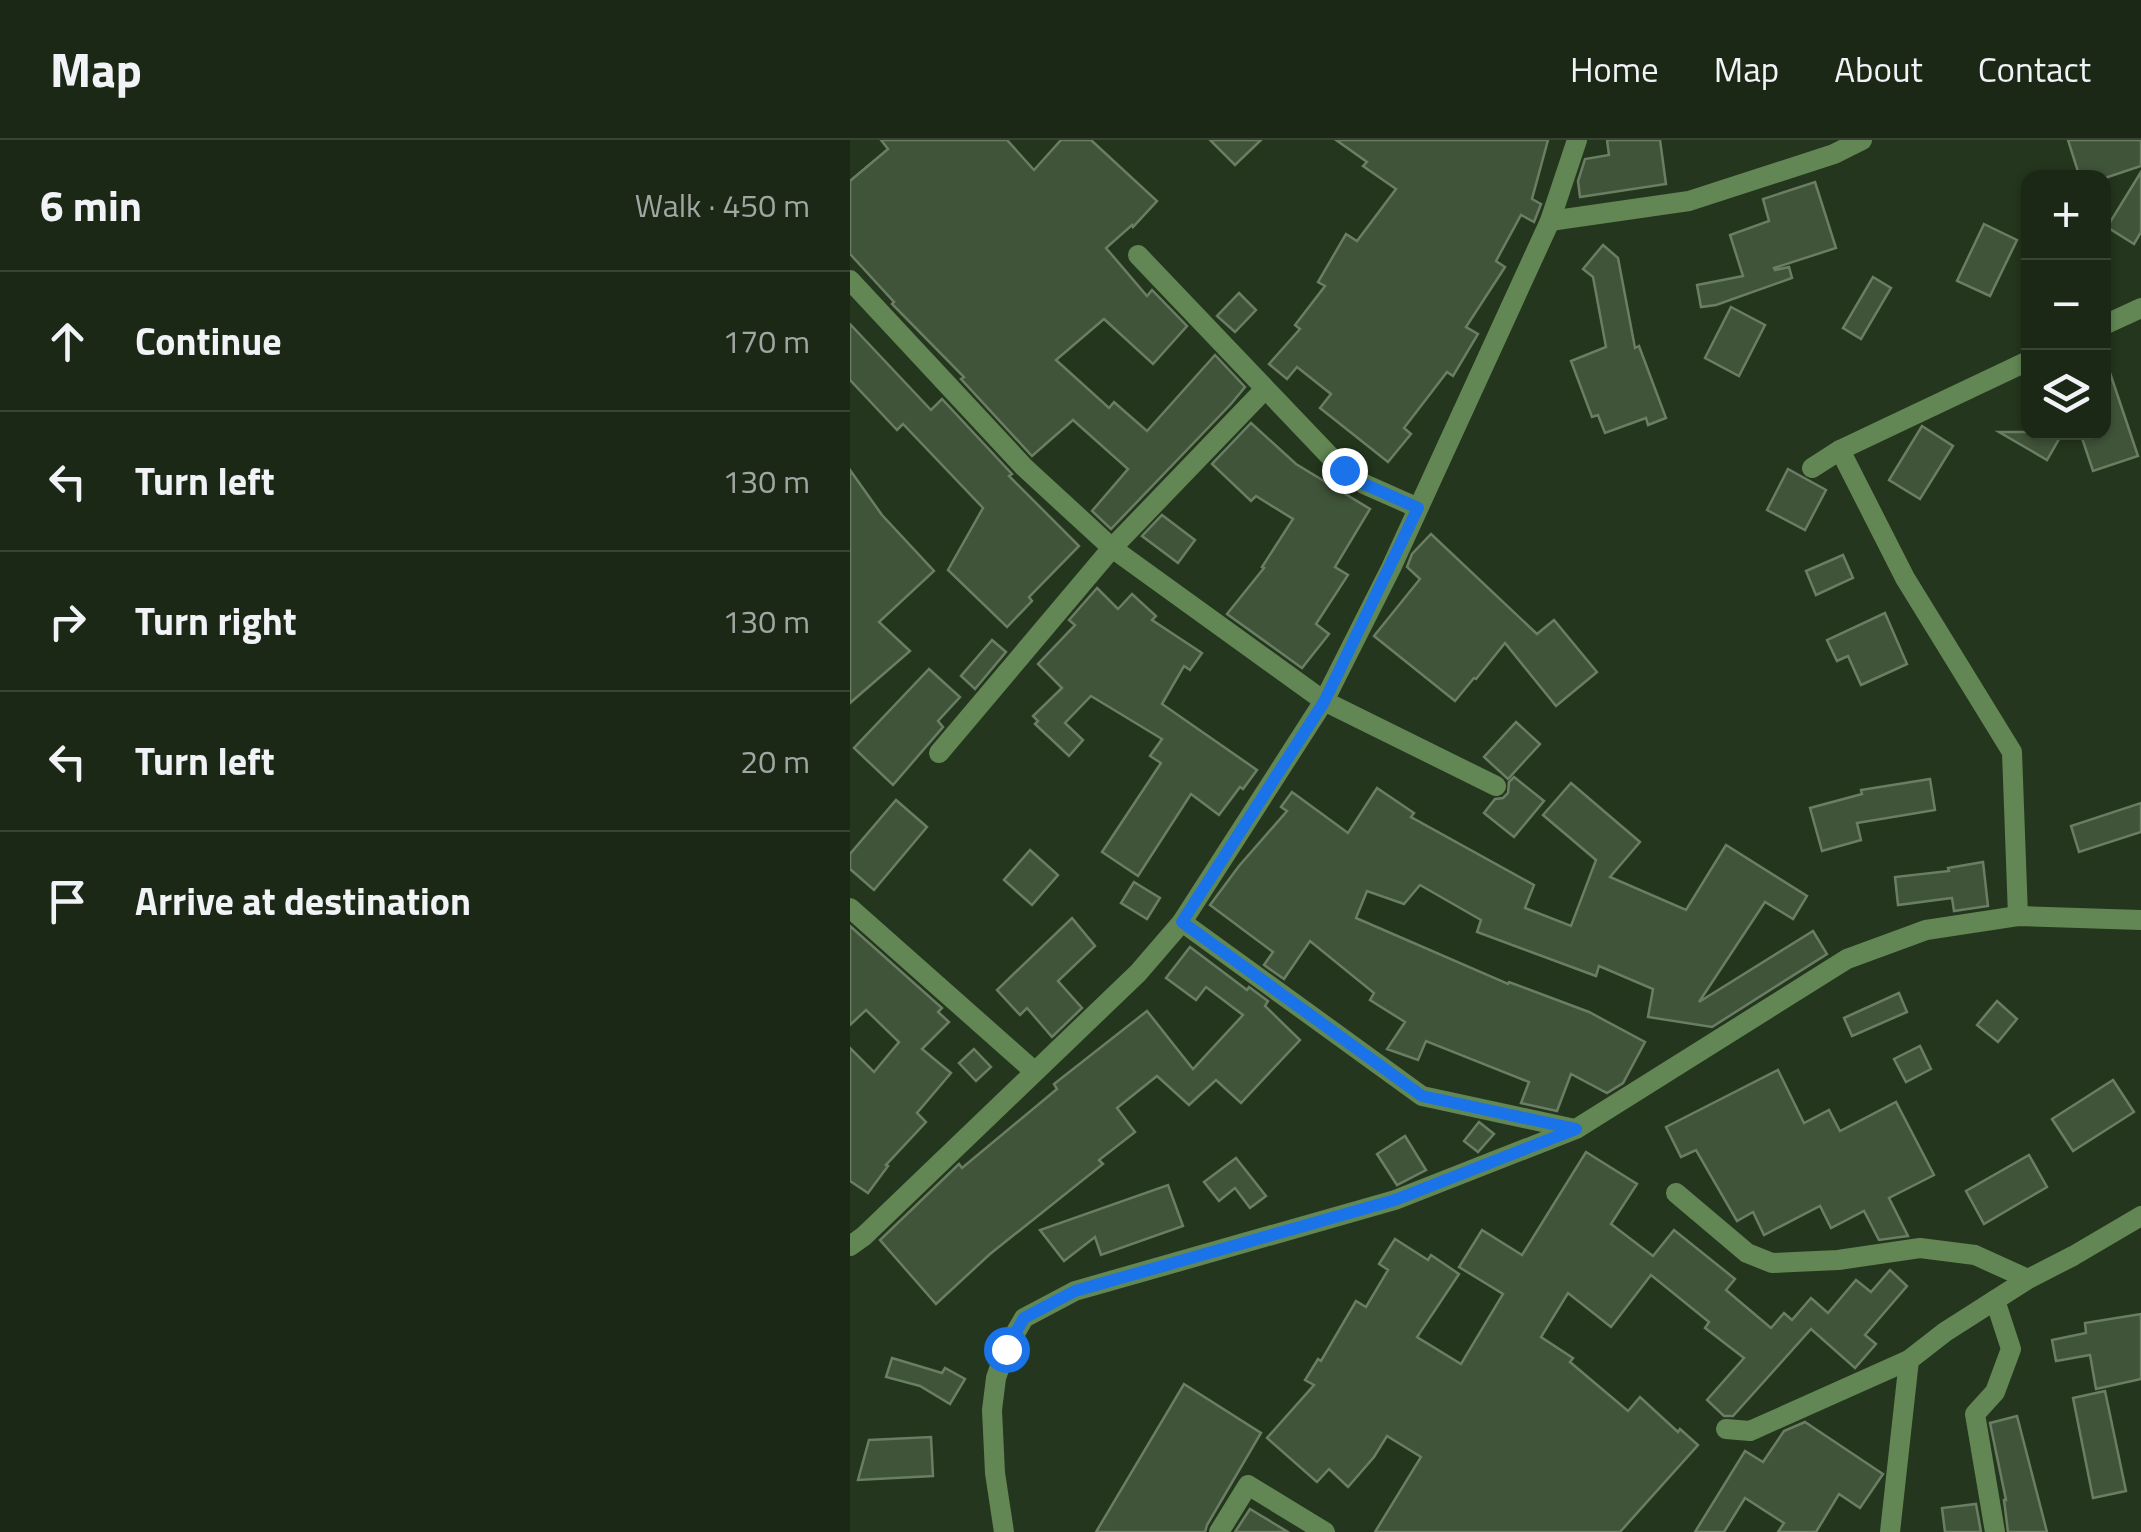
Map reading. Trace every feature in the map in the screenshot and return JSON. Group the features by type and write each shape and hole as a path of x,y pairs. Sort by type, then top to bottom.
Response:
{"street":[{"path":"854,1236 1138,974 1182,922 1324,702 1550,221 1577,140"},
{"path":"1550,221 1688,202 1834,154 1862,140"},
{"path":"1138,256 1353,478 1418,508"},
{"path":"850,280 1024,467 1112,548 1324,702 1496,786"},
{"path":"2111,322 2141,308"},
{"path":"1812,468 1840,450 2021,364"},
{"path":"940,753 1112,548 1265,389"},
{"path":"1840,450 1905,578 2012,752 2018,916"},
{"path":"850,908 1034,1071"},
{"path":"1004,1532 995,1474 992,1410 996,1378 1006,1349 1024,1318 1075,1291 1395,1200 1576,1129 1846,959 1926,930 2018,916 2141,920"},
{"path":"1182,922 1422,1096 1576,1129"},
{"path":"1676,1193 1747,1253 1772,1263 1838,1260 1920,1248 1976,1255 2028,1279"},
{"path":"1726,1429 1750,1431 1909,1360 2028,1279 2141,1216"},
{"path":"1995,1300 2011,1349 1995,1392 1975,1414 1995,1532"},
{"path":"1888,1530 1909,1360"},
{"path":"1219,1532 1248,1485 1326,1532"}],"building":[{"path":"881,140 1007,140 1034,170 1061,140 1091,140 1157,201 1106,248 1147,296 1152,290 1187,326 1153,364 1104,319 1056,360 1109,408 1114,402 1147,431 1215,355 1245,387 1111,529 1092,511 1128,469 1073,420 1032,456 850,254 850,181 888,149"},
{"path":"1210,140 1261,140 1235,165"},
{"path":"1336,140 1548,140 1532,199 1541,204 1534,222 1521,215 1496,261 1505,267 1466,327 1478,334 1453,376 1447,372 1404,428 1411,434 1388,462 1320,408 1331,394 1297,367 1287,379 1269,364 1300,329 1295,325 1325,286 1318,282 1346,234 1357,241 1396,189 1363,166 1367,162"},
{"path":"1607,140 1660,140 1666,184 1580,197 1578,181 1585,159 1609,155"},
{"path":"2068,140 2141,140 2141,166 2111,176 2111,170 2077,170"},
{"path":"2141,172 2141,232 2134,244 2111,230 2111,221"},
{"path":"1815,182 1836,248 1774,268 1789,267 1792,278 1701,307 1697,285 1743,276 1730,235 1769,221 1763,199"},
{"path":"1984,224 2017,240 1990,296 1957,281"},
{"path":"1603,245 1618,258 1635,348 1639,346 1666,418 1648,425 1646,418 1605,433 1598,415 1592,417 1571,361 1606,347 1593,277 1583,269"},
{"path":"1873,277 1891,288 1861,339 1843,328"},
{"path":"1239,293 1256,310 1235,332 1217,316"},
{"path":"1731,307 1765,325 1739,376 1705,358"},
{"path":"850,324 931,410 942,399 1012,474 1009,476 1079,546 1029,597 1032,601 1007,627 948,570 983,508 903,424 897,430 850,380"},
{"path":"2111,376 2138,456 2093,471 2083,440 2111,440"},
{"path":"1251,423 1296,464 1370,509 1335,567 1348,575 1316,624 1329,634 1302,668 1227,614 1264,568 1293,519 1256,496 1251,501 1212,464"},
{"path":"1922,426 1953,446 1920,499 1889,480"},
{"path":"1999,432 2021,432 2021,440 2058,440 2047,460"},
{"path":"1788,469 1826,490 1805,530 1767,510"},
{"path":"850,470 882,515 934,571 879,622 910,651 850,703"},
{"path":"1162,515 1195,540 1178,563 1142,536"},
{"path":"1431,534 1537,634 1554,620 1597,672 1556,706 1505,643 1455,701 1374,636 1420,579 1407,567 1412,554"},
{"path":"1843,555 1853,578 1816,595 1806,571"},
{"path":"1097,588 1118,609 1132,594 1156,616 1152,620 1202,653 1190,670 1184,666 1162,704 1257,770 1219,815 1191,794 1138,876 1102,852 1161,763 1150,756 1162,739 1091,696 1065,723 1083,740 1069,756 1035,724 1038,721 1033,716 1062,688 1038,664 1075,625 1069,620"},
{"path":"1885,613 1907,664 1861,685 1848,656 1837,661 1827,640"},
{"path":"992,640 1006,652 975,689 961,676"},
{"path":"929,669 960,697 938,721 943,727 893,785 854,748"},
{"path":"1516,722 1540,744 1508,779 1484,757"},
{"path":"1514,777 1544,801 1514,837 1484,813 1495,799 1508,793"},
{"path":"1930,779 1935,810 1857,823 1861,840 1822,851 1810,808 1862,794 1861,790"},
{"path":"1571,783 1640,842 1610,877 1686,910 1726,845 1807,896 1793,919 1765,902 1699,1002 1813,931 1827,954 1712,1027 1648,1017 1653,989 1599,966 1596,976 1477,932 1481,920 1420,885 1404,904 1367,891 1356,918 1508,984 1589,1012 1645,1042 1623,1083 1607,1093 1571,1074 1557,1111 1521,1103 1529,1082 1426,1041 1418,1060 1387,1049 1405,1022 1370,1000 1374,993 1310,941 1284,979 1264,965 1273,952 1210,905 1287,811 1281,807 1292,792 1348,833 1377,788 1414,813 1411,817 1534,885 1525,908 1571,926 1596,860 1543,815"},
{"path":"896,800 927,827 874,890 850,869 850,854"},
{"path":"2141,803 2141,832 2079,852 2071,826"},
{"path":"1030,850 1058,875 1032,905 1004,880"},
{"path":"1983,862 1988,906 1954,911 1952,898 1898,905 1895,877 1949,871 1948,868"},
{"path":"1134,882 1160,898 1147,919 1121,903"},
{"path":"1072,918 1095,946 1058,981 1082,1008 1052,1037 1027,1008 1020,1015 997,990"},
{"path":"850,926 942,1008 938,1012 949,1022 922,1049 951,1073 917,1113 926,1122 886,1165 868,1193 850,1181 850,1048 874,1072 899,1042 866,1010 850,1025"},
{"path":"1190,947 1268,1001 1265,1006 1300,1040 1241,1103 1216,1080 1189,1105 1157,1076 1117,1108 1135,1132 1099,1160 1103,1164 990,1254 936,1304 880,1240 959,1164 962,1168 1057,1089 1054,1084 1147,1011 1193,1069 1243,1015 1206,987 1196,1000 1166,978"},
{"path":"1899,993 1907,1012 1852,1036 1844,1018"},
{"path":"1997,1001 2017,1019 1998,1042 1977,1025"},
{"path":"1920,1046 1931,1069 1906,1082 1894,1059"},
{"path":"974,1049 991,1067 976,1081 959,1063"},
{"path":"1778,1070 1804,1123 1829,1110 1840,1131 1896,1102 1934,1175 1889,1198 1908,1236 1879,1240 1864,1211 1831,1228 1820,1206 1764,1235 1753,1212 1737,1221 1696,1150 1681,1157 1666,1127"},
{"path":"2113,1080 2134,1112 2073,1151 2052,1119"},
{"path":"1479,1122 1494,1134 1478,1152 1464,1141"},
{"path":"1405,1136 1426,1170 1397,1185 1377,1154"},
{"path":"1586,1152 1637,1184 1611,1224 1653,1256 1674,1230 1735,1279 1726,1290 1771,1328 1784,1313 1792,1320 1811,1298 1828,1313 1856,1280 1871,1292 1890,1270 1907,1286 1865,1335 1876,1344 1855,1368 1811,1329 1733,1416 1724,1416 1707,1400 1744,1358 1705,1328 1709,1322 1651,1275 1611,1327 1568,1293 1541,1337 1573,1358 1570,1362 1628,1411 1640,1397 1698,1445 1620,1532 1375,1532 1421,1457 1387,1436 1348,1487 1329,1469 1317,1482 1267,1438 1314,1385 1305,1380 1318,1359 1321,1361 1356,1301 1366,1307 1388,1270 1379,1264 1395,1239 1428,1260 1431,1255 1459,1274 1417,1337 1461,1364 1503,1294 1459,1267 1482,1230 1522,1255"},
{"path":"2029,1155 2047,1187 1984,1224 1966,1191"},
{"path":"1236,1158 1266,1196 1250,1208 1235,1188 1219,1201 1204,1182"},
{"path":"1168,1185 1183,1226 1101,1255 1095,1237 1064,1261 1040,1230"},
{"path":"2141,1314 2141,1379 2096,1389 2090,1355 2056,1361 2052,1340 2086,1333 2085,1323"},
{"path":"892,1358 942,1373 945,1368 965,1379 950,1404 920,1386 886,1377"},
{"path":"1184,1384 1261,1433 1205,1532 1096,1532"},
{"path":"2105,1391 2126,1491 2093,1498 2073,1398"},
{"path":"2017,1416 2047,1532 2008,1532 2006,1500 1990,1423"},
{"path":"1805,1422 1883,1474 1860,1508 1839,1494 1816,1532 1778,1532 1784,1523 1745,1498 1724,1532 1695,1532 1745,1451 1763,1462 1784,1431"},
{"path":"931,1437 933,1476 858,1480 869,1440"},
{"path":"1976,1504 1981,1532 1945,1532 1942,1508"},
{"path":"1250,1509 1288,1532 1235,1532"}],"route":[{"path":"1006,1349 1024,1318 1075,1291 1415,1194 1576,1129 1422,1096 1182,922 1324,702 1418,508 1364,484 1344,470"}]}
